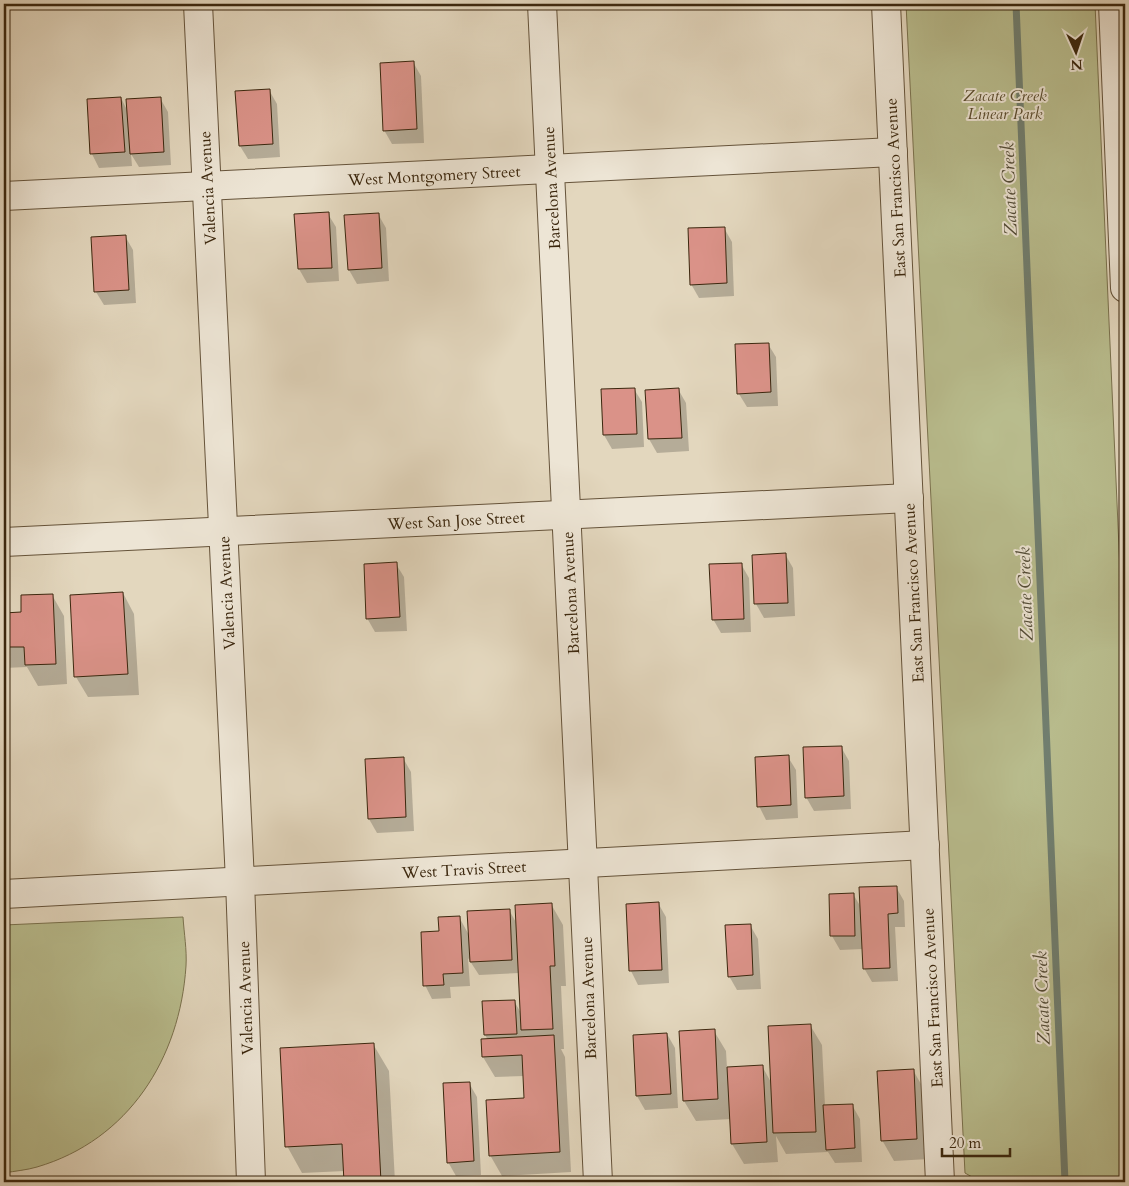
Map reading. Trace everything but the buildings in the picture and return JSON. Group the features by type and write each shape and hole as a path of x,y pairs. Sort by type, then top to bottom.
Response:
{"street":[{"name":"Valencia Avenue","path":"198,4 240,881 251,1182"},
{"name":"Barcelona Avenue","path":"542,4 598,1182"},
{"name":"East San Francisco Avenue","path":"886,4 940,1182"},
{"path":"1113,4 1125,288"},
{"name":"West Montgomery Street","path":"4,196 893,152"},
{"name":"West San Jose Street","path":"4,542 909,498"},
{"name":"West Travis Street","path":"4,894 925,845"}],"green space":[{"name":"Zacate Creek Linear Park","path":"906,4 1095,4 1125,684 1125,1182 981,1182 965,1173"},
{"path":"183,917 186,966 182,1000 173,1032 160,1063 144,1091 123,1116 98,1137 70,1154 37,1167 4,1173 4,925"}],"waterway":[{"name":"Zacate Creek","path":"1016,4 1065,1182"}]}
